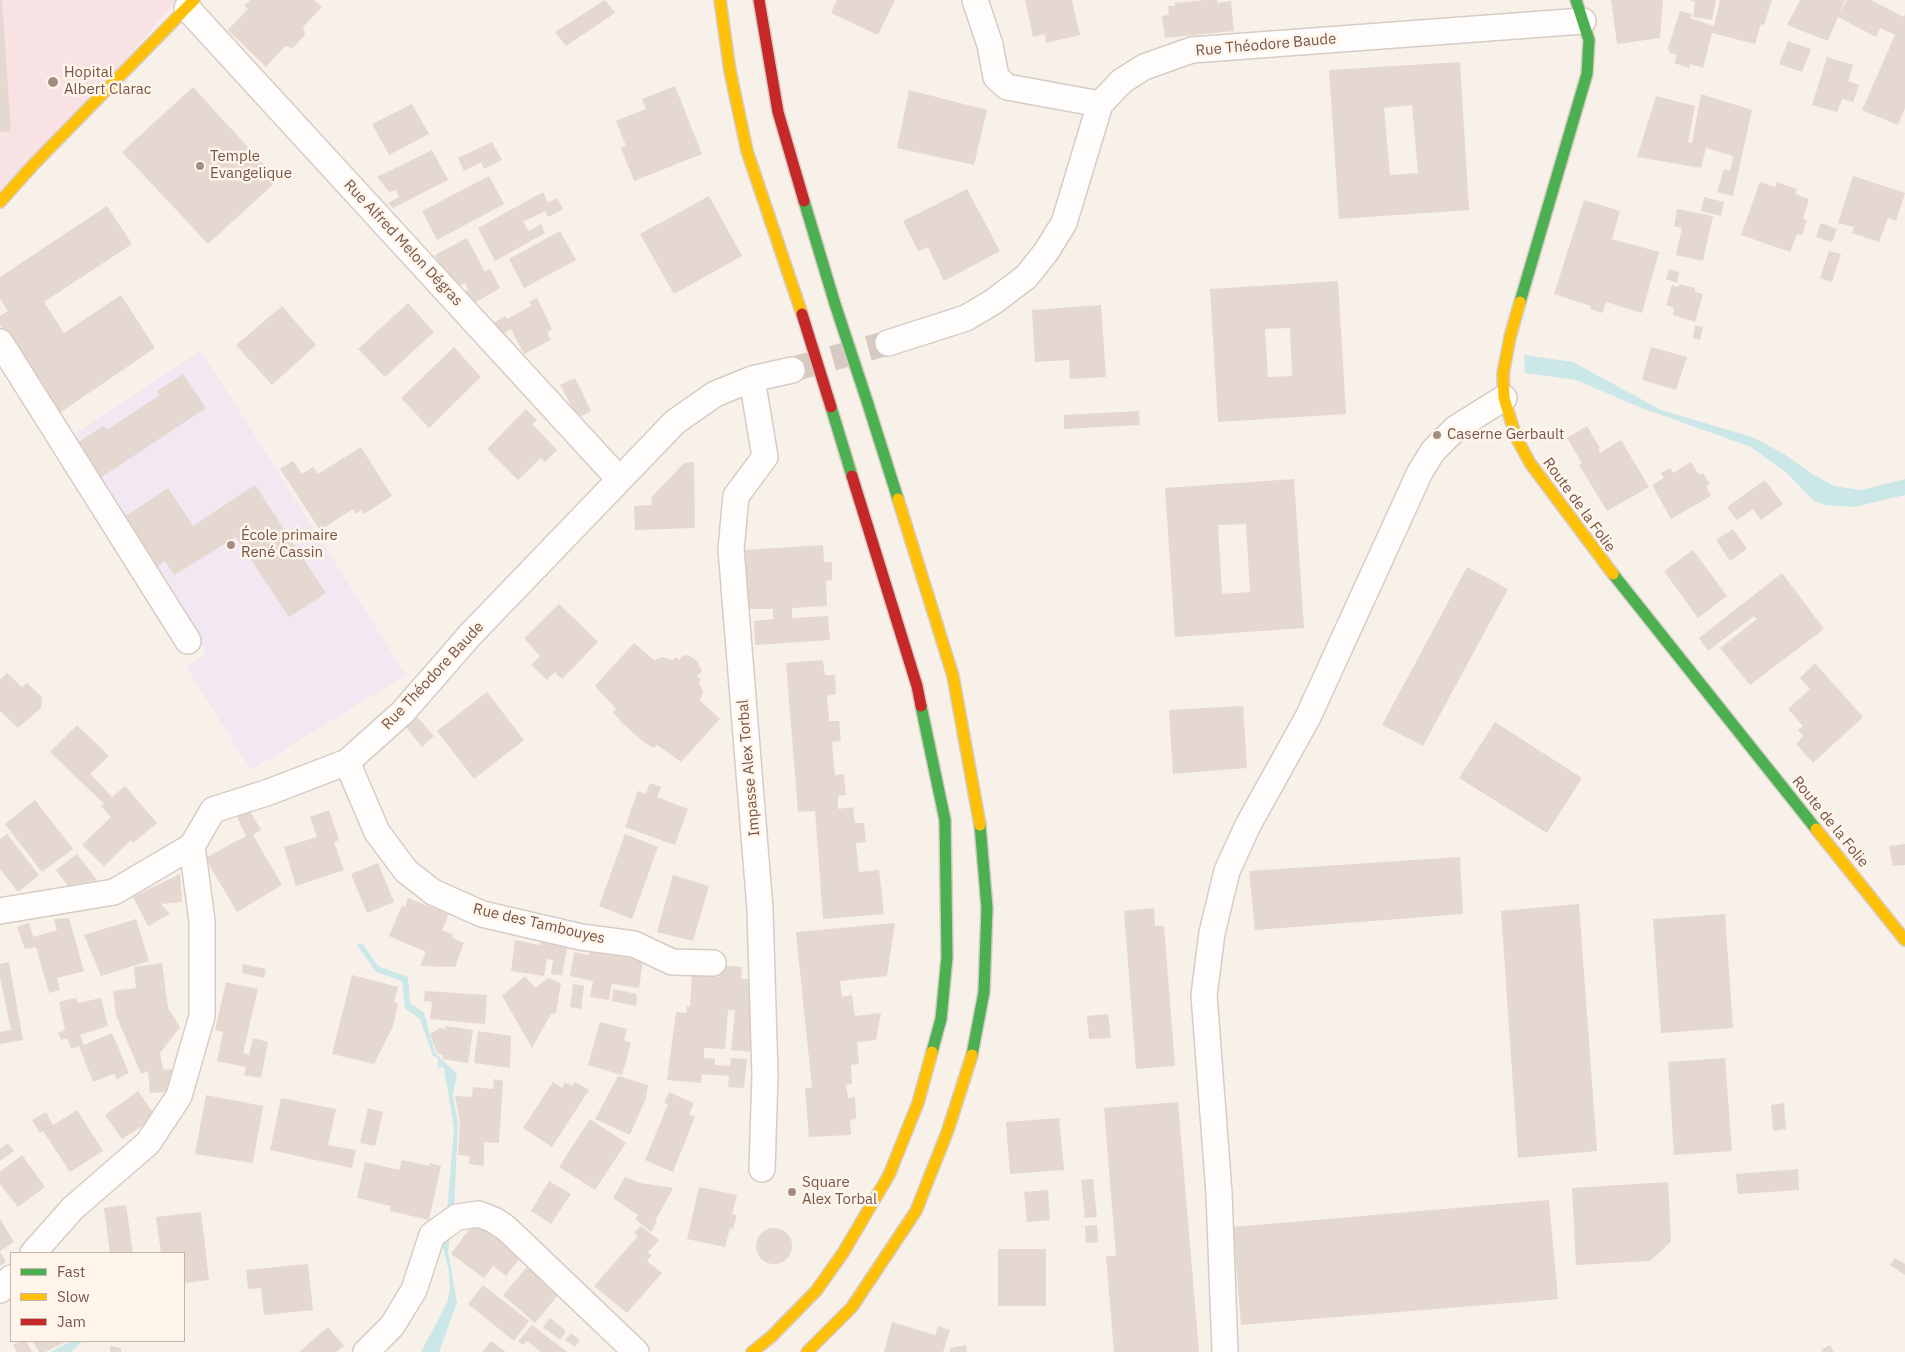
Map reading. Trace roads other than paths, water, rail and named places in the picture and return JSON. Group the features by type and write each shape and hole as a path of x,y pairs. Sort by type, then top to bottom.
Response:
{"main road":[{"path":"720,0 730,71 747,151 802,314 917,686 945,820 947,957 941,1019 918,1103 888,1175 843,1253 816,1291 771,1337 752,1352"},
{"path":"759,0 778,112 835,304 952,676 983,842 987,908 984,992 975,1047 948,1130 916,1211 852,1307 807,1352"},
{"path":"0,202 34,164 190,4"},
{"name":"Route de la Folie","path":"1580,10 1589,40 1587,74 1510,337 1503,374 1504,398 1516,437 1530,463 1586,541 1905,940"}],"street":[{"path":"975,0 990,45 996,77 1007,87 1100,104"},
{"name":"Rue Alfred Melon Dégras","path":"190,4 619,479"},
{"name":"Rue Théodore Baude","path":"888,343 966,318 993,302 1026,277 1046,252 1064,223 1100,104 1122,81 1144,68 1192,50 1580,10"},
{"path":"0,342 188,642"},
{"name":"Rue Théodore Baude","path":"0,911 114,892 192,846 213,810 269,792 347,762 403,712 470,635 675,422 715,394 752,379 792,370"},
{"name":"Impasse Alex Torbal","path":"752,379 765,457 736,496 731,549 760,909 765,1075 762,1169"},
{"path":"1225,1352 1219,1193 1204,995 1212,932 1227,871 1248,825 1308,717 1420,472 1433,451 1456,428 1504,398"},
{"name":"Rue des Tambouyes","path":"347,762 376,832 406,871 432,892 482,914 581,938 634,944 672,962 713,963"},
{"path":"34,1252 73,1208 148,1143 179,1096 202,1016 202,921 192,846"},
{"path":"366,1352 392,1326 414,1290 432,1235 457,1217 478,1214 494,1220 506,1228 636,1352"},
{"path":"0,1290 10,1279"}],"water":[{"path":"1524,355 1573,362 1661,410 1752,437 1784,454 1812,474 1834,486 1861,490 1905,479 1905,495 1854,507 1825,505 1814,501 1787,473 1751,447 1639,407 1576,380 1525,373"},
{"path":"362,943 378,966 408,977 410,1003 424,1013 435,1053 457,1074 453,1096 458,1123 454,1210 447,1211 454,1128 444,1068 438,1067 438,1058 433,1056 420,1019 405,1008 402,981 376,972 357,945"},
{"path":"451,1230 448,1251 457,1303 439,1352 421,1352 447,1303 450,1289 449,1272 441,1239"},
{"path":"70,1342 82,1342 71,1352 50,1352"}],"tunnel":[{"path":"797,368 888,343"}],"place":[{"name":"Hopital Albert Clarac","path":"53,82"},
{"name":"Temple Evangelique","path":"200,166"},
{"name":"Caserne Gerbault","path":"1437,435"},
{"name":"École primaire René Cassin","path":"231,545"},
{"name":"Square Alex Torbal","path":"792,1192"}]}
